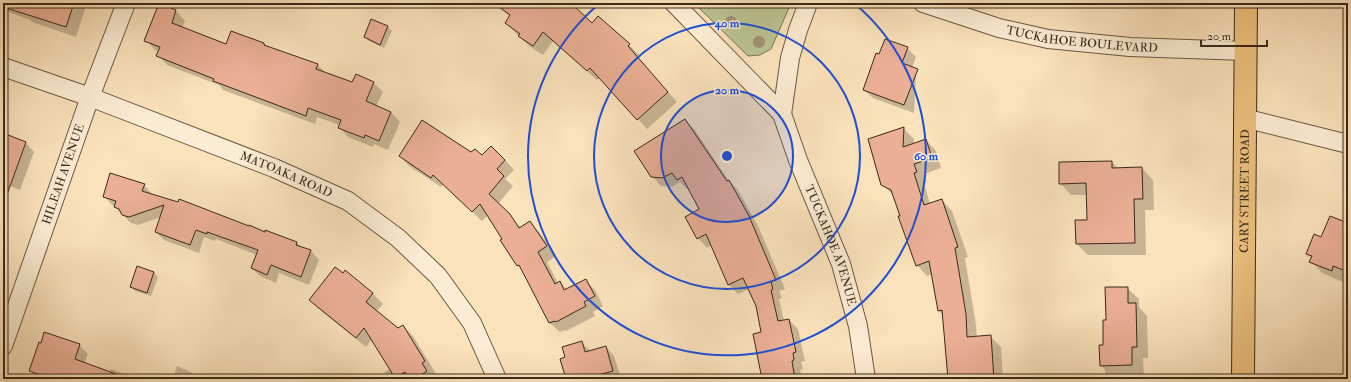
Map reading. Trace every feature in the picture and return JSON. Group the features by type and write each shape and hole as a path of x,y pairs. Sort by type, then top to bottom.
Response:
{"main road":[{"name":"CARY STREET ROAD","path":"1244,379 1244,118 1246,3"}],"street":[{"name":"HILEAH AVENUE","path":"3,346 90,98 126,3"},
{"name":"TUCKAHOE AVENUE","path":"674,3 782,114 798,160 841,264 858,326 866,379"},
{"name":"TUCKAHOE AVENUE","path":"782,114 790,58 808,3"},
{"name":"TUCKAHOE BOULEVARD","path":"924,3 999,28 1048,40 1130,47 1245,51"},
{"name":"MATOAKA ROAD","path":"3,67 90,98 274,168 348,201 398,238 438,276 472,323 497,379"},
{"path":"1244,118 1348,144"}],"green space":[{"path":"694,3 791,3 771,49 760,55 748,56"}],"building":[{"path":"3,3 74,3 66,27 3,7"},
{"path":"159,3 176,10 172,23 226,44 231,31 264,43 264,45 318,64 316,69 352,82 356,74 374,82 366,101 391,112 379,141 365,135 364,138 338,128 341,120 308,108 306,116 213,81 214,79 156,56 160,47 144,41"},
{"path":"494,3 571,3 592,23 598,16 630,44 628,46 668,92 637,120 590,68 587,71 543,32 533,46 518,36 520,34 505,23 510,15"},
{"path":"371,19 388,26 380,45 364,37"},
{"path":"885,39 908,47 902,63 918,69 904,105 863,90 876,53 879,54"},
{"path":"685,119 727,181 729,180 749,216 776,280 771,282 773,289 771,290 778,321 789,319 796,352 793,353 794,360 792,361 795,379 762,379 753,334 761,332 756,306 743,278 728,285 706,234 697,239 685,217 699,209 682,177 677,180 672,173 662,178 651,177 634,151"},
{"path":"422,120 471,152 475,149 482,155 491,146 505,160 497,169 504,176 489,194 510,214 519,228 530,221 547,246 538,252 555,284 560,281 564,290 586,279 595,296 584,302 586,306 556,322 549,323 519,265 517,266 500,240 502,239 480,204 472,212 433,175 431,178 399,156"},
{"path":"904,127 903,147 926,139 932,158 914,164 917,172 914,173 924,205 942,199 958,247 955,248 966,314 967,337 991,335 994,379 948,379 942,310 938,311 929,261 916,266 898,216 900,216 891,190 881,185 868,139"},
{"path":"3,133 26,142 5,200 3,199"},
{"path":"1112,161 1112,168 1142,167 1143,199 1134,199 1135,243 1076,244 1075,220 1087,220 1086,183 1059,184 1059,162"},
{"path":"110,173 145,184 142,191 178,202 179,199 265,232 265,230 297,242 296,245 311,250 301,277 271,265 267,275 251,268 258,250 207,232 207,234 196,230 190,245 155,232 164,205 129,217 122,215 119,209 114,207 116,201 103,197"},
{"path":"1330,216 1348,223 1348,272 1333,266 1332,271 1309,262 1312,256 1306,254 1314,234 1321,237"},
{"path":"137,266 154,272 147,293 130,287"},
{"path":"335,267 343,273 345,270 373,293 366,302 398,328 403,325 425,361 422,363 427,371 415,379 409,379 405,372 395,378 364,328 356,338 309,300"},
{"path":"1105,287 1128,287 1128,303 1136,303 1137,347 1132,347 1132,365 1100,366 1099,345 1103,345 1103,320 1106,320"},
{"path":"44,332 80,344 75,359 124,377 123,379 52,379 29,371"},
{"path":"582,341 585,352 606,346 613,371 598,375 599,379 566,379 560,359 565,357 562,347"}]}
